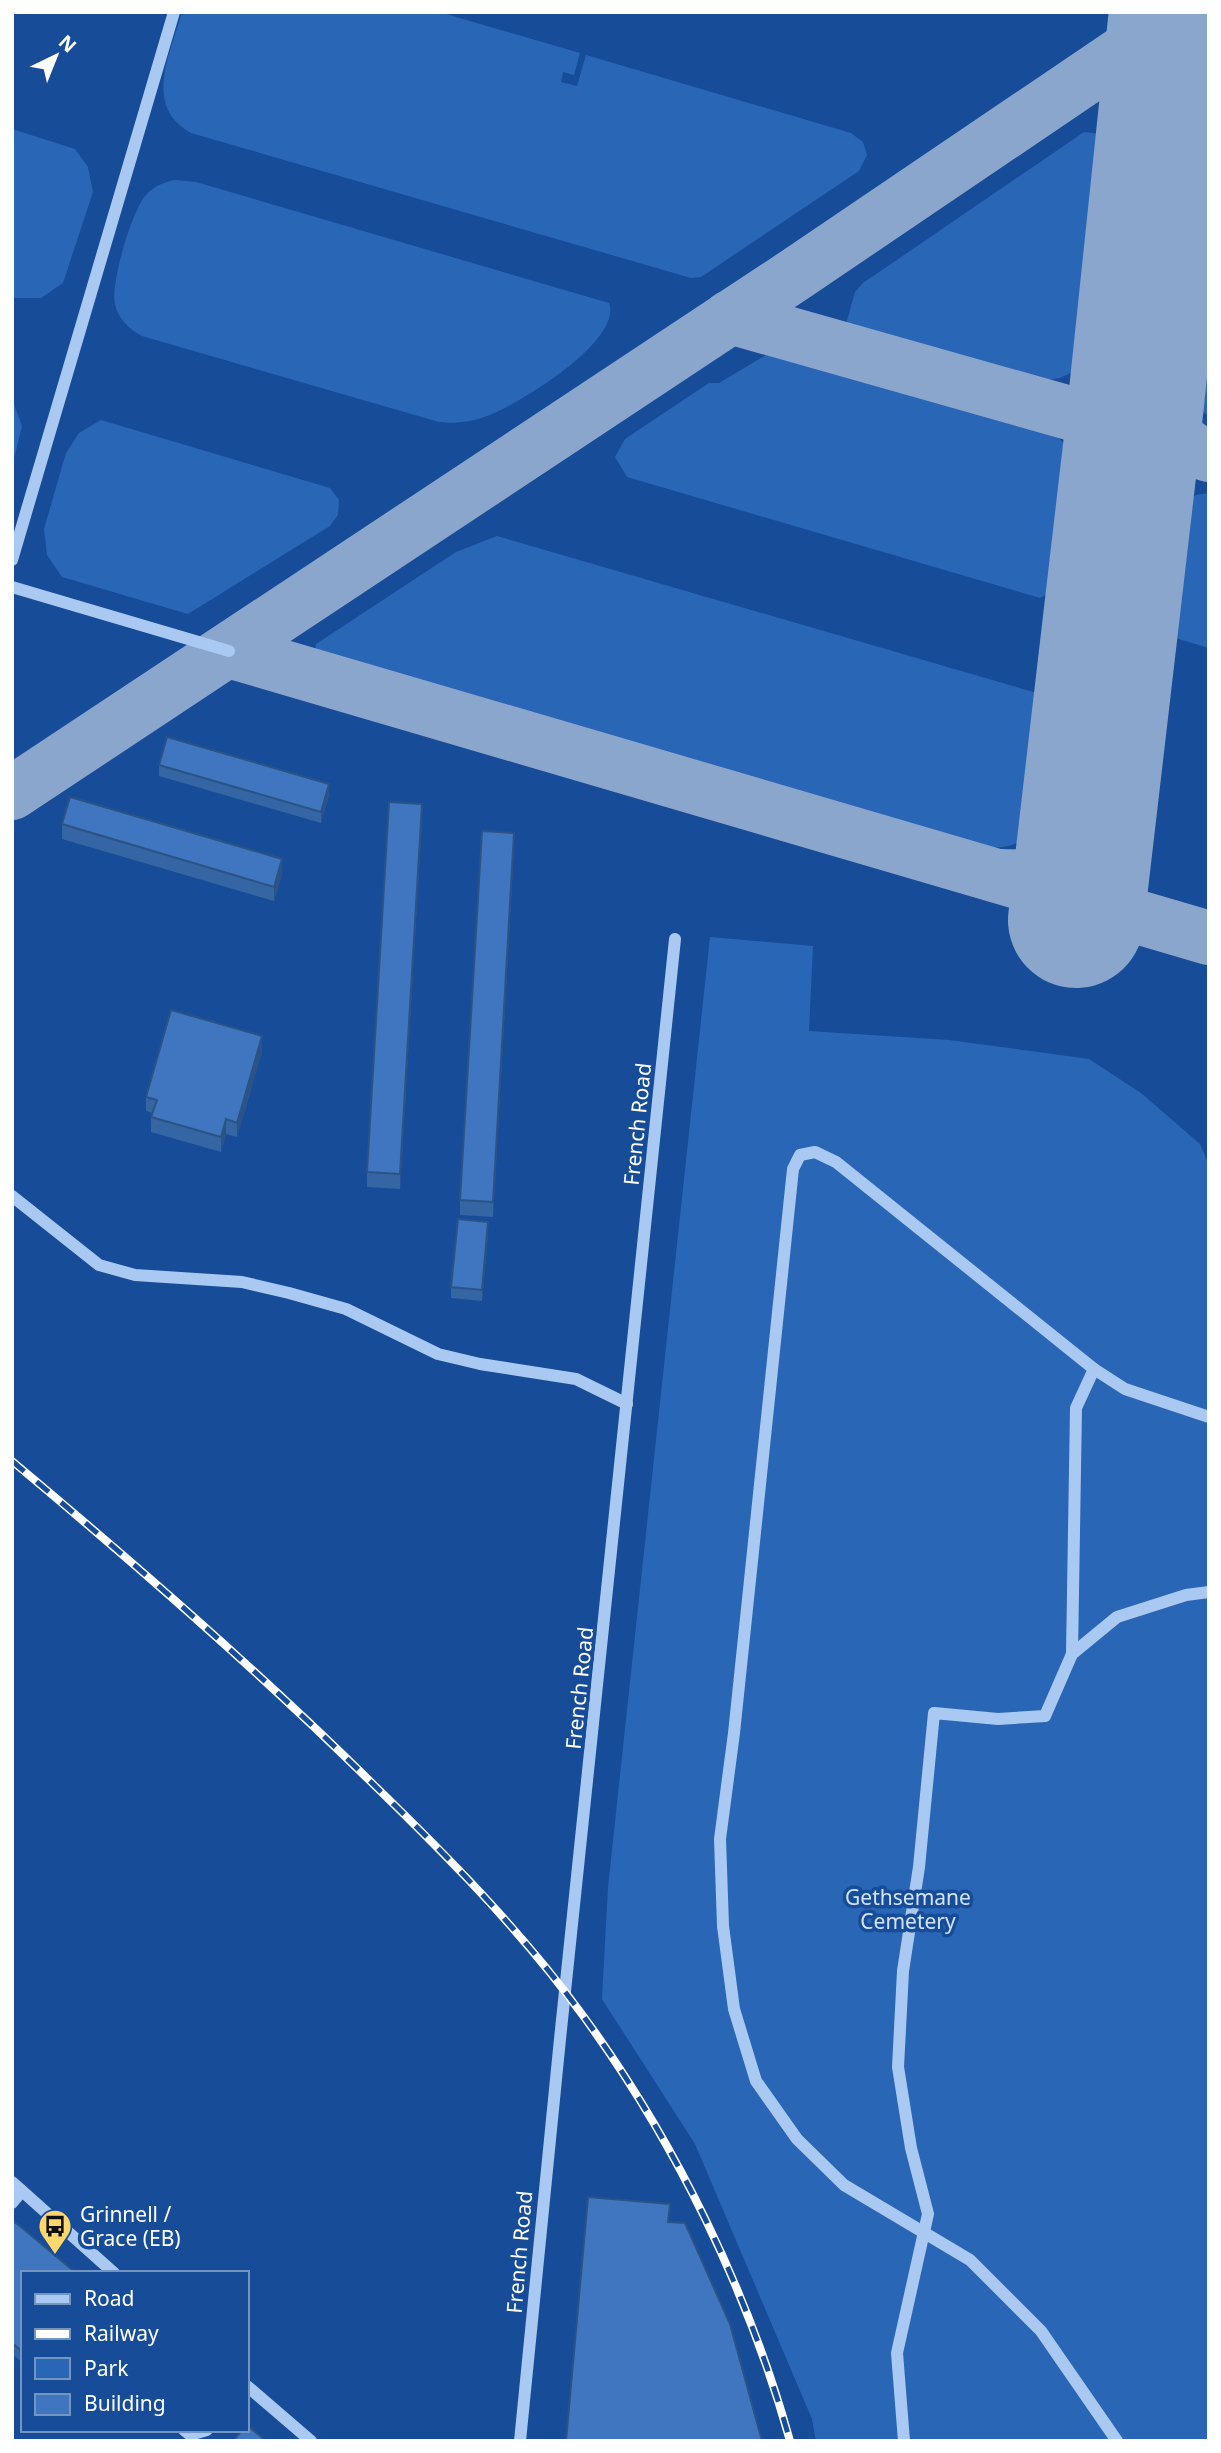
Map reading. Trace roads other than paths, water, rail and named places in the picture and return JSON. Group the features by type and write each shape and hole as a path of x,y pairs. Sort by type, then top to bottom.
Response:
{"street":[{"path":"12,560 174,12"},
{"path":"12,587 229,651"},
{"name":"French Road","path":"520,2441 560,2026 675,939"},
{"path":"1117,2441 1041,2331 970,2260 844,2185 797,2139 756,2081 734,2009 723,1926 720,1839 734,1733 793,1169 800,1155 814,1152 836,1162 1094,1369 1125,1389 1209,1417"},
{"path":"12,1196 99,1265 135,1275 242,1282 289,1293 346,1309 438,1354 480,1364 576,1379 627,1404"},
{"path":"904,2441 897,2353 928,2214 911,2148 898,2067 903,1971 919,1867 934,1713 998,1719 1045,1716 1072,1654 1076,1408 1094,1369"},
{"path":"1072,1654 1117,1617 1186,1595 1209,1592"},
{"path":"12,2203 17,2186 112,2271"},
{"path":"248,2388 312,2441"}],"railway":[{"path":"12,1461 194,1617 327,1739 454,1865 509,1924 560,1985 618,2065 679,2167 706,2220 753,2329 790,2441"}],"place":[{"name":"Grinnell / Grace (EB)","path":"55,2256"}],"park label":[{"name":"Gethsemane Cemetery","path":"908,1909"}]}
